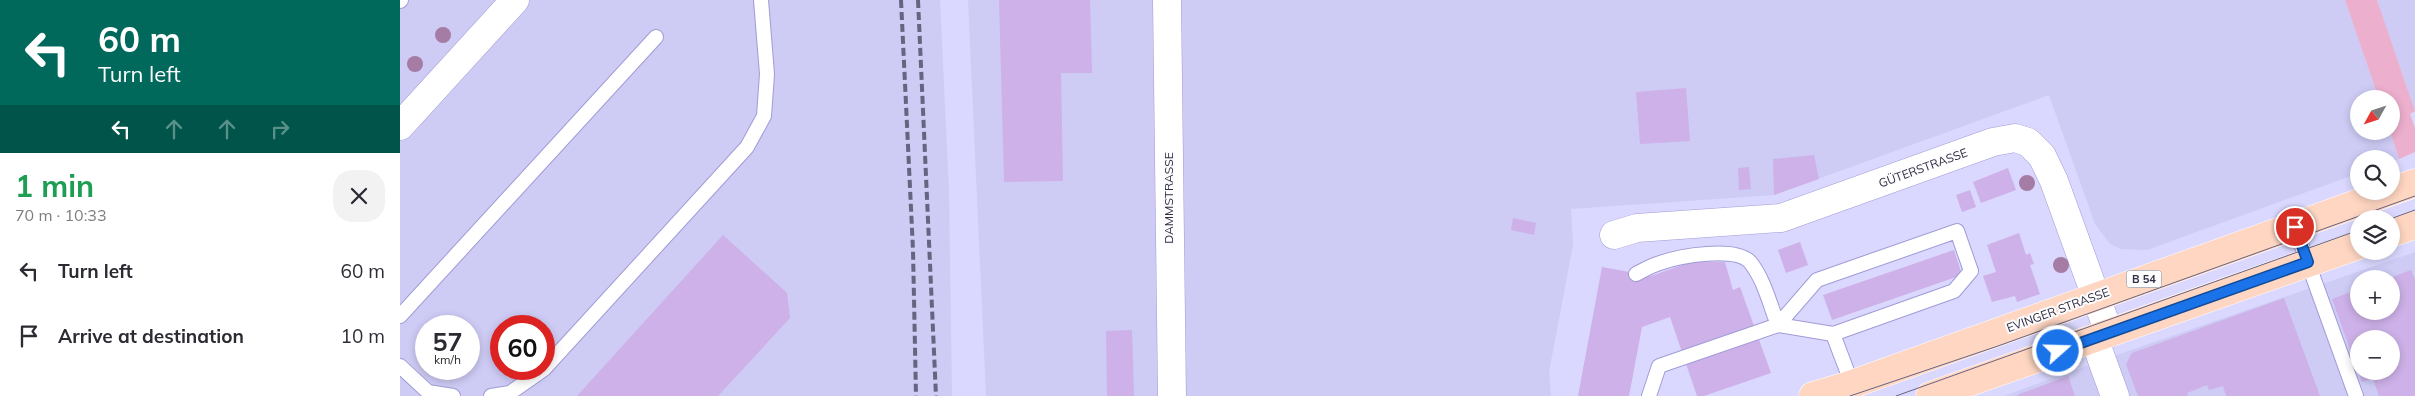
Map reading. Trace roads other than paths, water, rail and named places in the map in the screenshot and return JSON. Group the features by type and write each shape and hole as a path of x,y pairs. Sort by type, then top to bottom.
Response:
{"main road":[{"name":"EVINGER STRASSE","path":"1813,396 1854,390 2095,296 2295,227 2415,183"},
{"path":"2400,230 2415,225"},
{"path":"1930,396 2350,248"}],"street":[{"path":"400,126 515,0"},
{"name":"DAMMSTRASSE","path":"1167,0 1172,396"},
{"name":"GÜTERSTRASSE","path":"1614,235 1637,228 1781,218 1993,142 2015,138 2028,142 2042,156 2054,181 2095,296 2115,396"}],"lane":[{"path":"491,396 510,393 544,369 747,147 764,116 767,74 761,0"},
{"path":"400,316 656,37"},
{"path":"2295,227 2356,396"},
{"path":"1649,396 1660,366 1778,325 1833,334 1954,291 1971,271 1957,231 1818,280 1778,325"},
{"path":"1636,274 1660,263 1683,257 1710,254 1735,255 1748,260 1758,274 1778,325"},
{"path":"1833,334 1854,390"},
{"path":"400,366 428,392 453,396"}],"tram line":[{"path":"1850,396 1998,346 2415,196"},
{"path":"2400,215 2415,210"},
{"path":"1896,396 2350,233"}],"railway":[{"path":"901,0 913,250 916,396"},
{"path":"918,0 936,396"}]}
